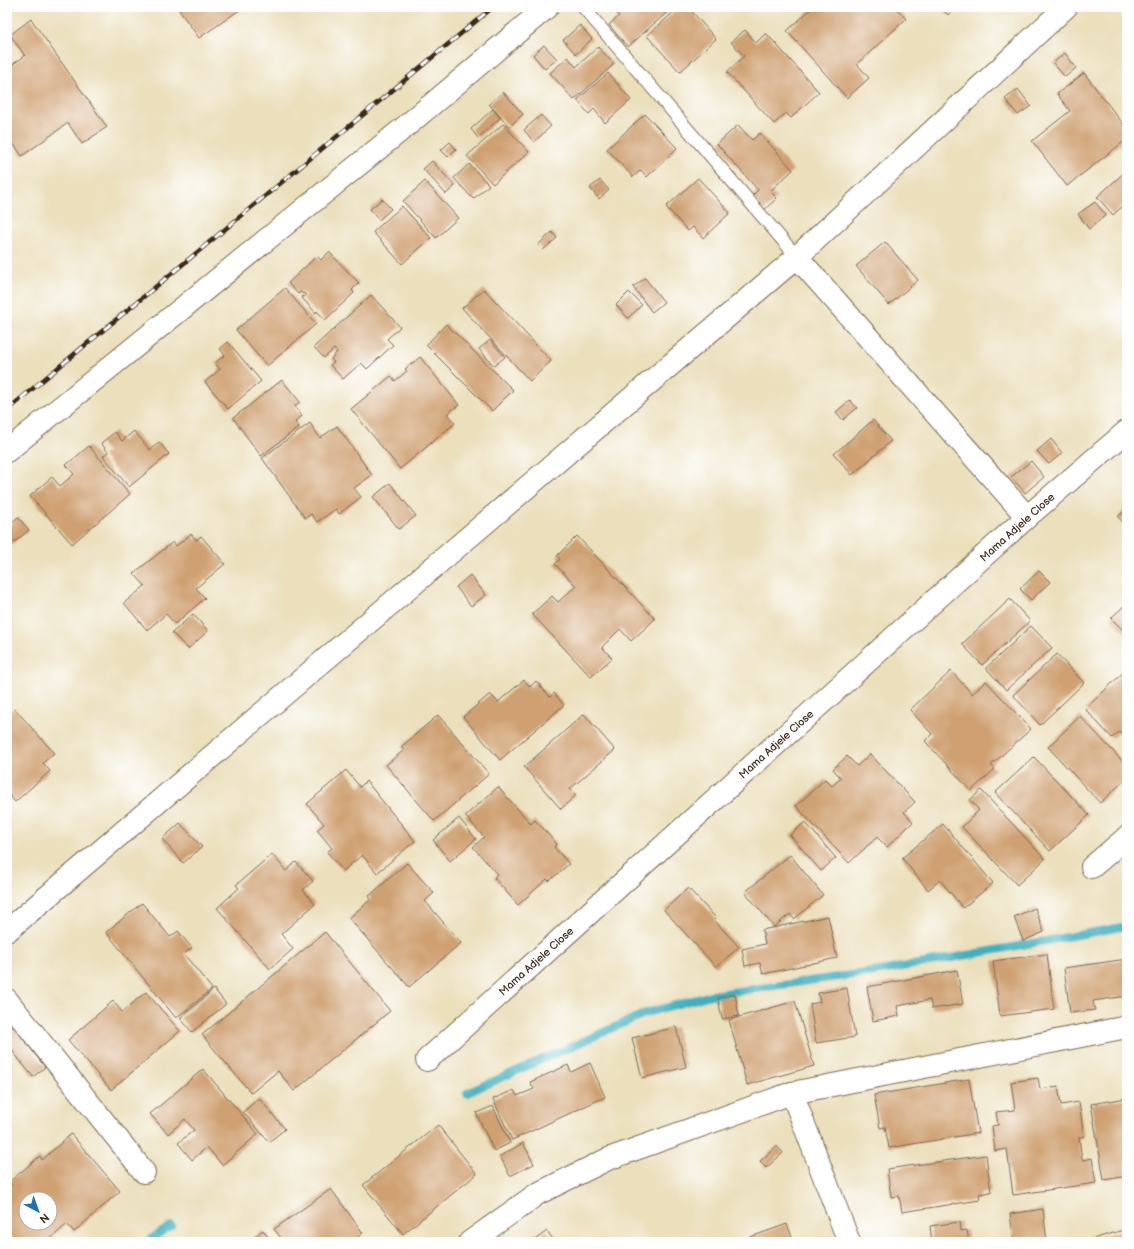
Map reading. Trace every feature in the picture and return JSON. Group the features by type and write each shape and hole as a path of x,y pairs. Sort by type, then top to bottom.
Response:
{"street":[{"path":"7,451 410,122 547,7"},
{"path":"7,931 797,257 1066,7"},
{"path":"797,257 1027,517"},
{"name":"Mama Adjele Close","path":"427,1060 1027,517 1127,431"},
{"path":"1092,867 1127,837"},
{"path":"7,1000 144,1172"},
{"path":"470,1242 537,1194 608,1159 792,1093 1127,1027"},
{"path":"792,1093 849,1242"}],"lane":[{"path":"583,7 797,257"}],"building":[{"path":"183,7 244,7 199,38 179,10"},
{"path":"611,7 673,7 628,47 609,25 619,16"},
{"path":"679,7 688,7 716,39 680,72 647,36"},
{"path":"813,7 895,7 906,19 857,64 869,78 847,98 787,31"},
{"path":"940,7 956,7 948,15"},
{"path":"31,19 107,127 82,144 68,123 22,156 7,134 7,68 25,56 10,35"},
{"path":"580,25 592,39 576,54 563,40"},
{"path":"745,30 756,43 766,33 819,92 791,118 786,113 774,124 727,72 744,56 731,42"},
{"path":"544,45 557,59 545,69 533,55"},
{"path":"598,47 614,64 574,100 550,73 568,57 576,67"},
{"path":"1065,53 1076,68 1065,77 1053,63"},
{"path":"608,73 631,100 605,123 594,109 589,114 577,100"},
{"path":"1084,73 1127,129 1127,139 1067,186 1032,141 1070,111 1057,94"},
{"path":"1018,89 1031,106 1018,115 1005,99"},
{"path":"503,92 523,114 509,127 489,104"},
{"path":"493,109 500,118 478,138 471,129"},
{"path":"645,114 677,148 647,177 641,170 633,177 607,149"},
{"path":"541,115 551,126 534,142 524,130"},
{"path":"503,124 529,152 493,184 467,156"},
{"path":"738,125 752,140 760,133 793,170 770,191 777,198 763,211 751,197 758,190 717,144"},
{"path":"450,142 456,149 448,157 441,150"},
{"path":"432,161 455,186 446,194 423,169"},
{"path":"469,164 489,185 473,199 454,178"},
{"path":"1127,170 1127,202 1113,215 1097,197"},
{"path":"698,178 730,213 703,238 693,227 688,231 666,207"},
{"path":"600,180 609,190 599,199 590,188"},
{"path":"425,181 458,218 436,238 403,201"},
{"path":"382,199 391,209 379,220 370,209"},
{"path":"1095,202 1106,215 1089,229 1078,214"},
{"path":"402,206 431,238 402,264 373,232"},
{"path":"552,232 557,238 543,250 538,245"},
{"path":"885,242 918,280 889,305 856,266"},
{"path":"329,252 359,283 352,290 354,293 325,320 301,297 306,295 304,293 303,294 301,292 298,294 288,283 317,256 321,260"},
{"path":"645,278 664,302 652,312 633,287"},
{"path":"285,288 316,324 267,366 236,330"},
{"path":"484,289 551,361 530,381 462,308"},
{"path":"629,292 642,305 628,318 616,305"},
{"path":"371,295 400,327 387,339 393,345 367,369 361,363 343,379 330,365 334,362 331,359 337,352 334,349 324,358 314,347"},
{"path":"446,324 513,390 492,411 426,345"},
{"path":"490,340 505,357 494,366 479,349"},
{"path":"228,342 261,381 228,409 205,382 220,369 215,363 225,355 220,349"},
{"path":"420,357 459,405 447,414 455,423 400,469 351,409 391,376 395,381 407,371 405,369"},
{"path":"282,380 300,402 295,406 302,416 295,422 299,427 261,456 233,418"},
{"path":"850,400 857,408 843,420 836,412"},
{"path":"873,420 891,441 852,475 834,454"},
{"path":"310,423 320,438 337,426 372,475 354,488 361,497 339,514 336,509 317,522 311,514 305,518 262,458"},
{"path":"134,431 150,450 159,442 169,454 129,487 103,456 108,452 101,443 115,432 122,441"},
{"path":"1051,439 1062,453 1049,464 1037,451"},
{"path":"89,446 130,494 72,544 30,496 52,477 60,486 74,474 66,465"},
{"path":"1031,461 1044,477 1025,493 1011,477"},
{"path":"390,483 416,516 399,529 373,497"},
{"path":"1127,508 1127,527 1118,517"},
{"path":"18,517 29,530 12,544 7,538 7,527"},
{"path":"191,534 196,540 201,536 225,564 196,588 205,598 175,624 166,614 147,630 124,603 145,586 134,573 173,542 176,546"},
{"path":"577,536 655,619 631,641 620,629 602,647 612,658 591,677 532,614 552,596 558,602 576,586 555,564 560,559 557,556"},
{"path":"1039,571 1050,582 1031,600 1020,589"},
{"path":"470,575 486,595 471,606 456,587"},
{"path":"1010,599 1030,621 982,665 962,644"},
{"path":"1127,603 1127,634 1111,618"},
{"path":"193,614 208,631 188,649 172,633"},
{"path":"1031,626 1052,648 1006,690 986,668"},
{"path":"1057,654 1084,683 1040,725 1013,695"},
{"path":"1127,669 1127,740 1119,732 1112,738 1085,709"},
{"path":"951,671 972,694 986,681 1031,729 991,765 995,769 971,791 925,741 932,734 910,710"},
{"path":"524,680 530,687 536,681 550,697 554,693 564,705 500,760 463,717 490,694 498,702"},
{"path":"15,709 54,753 43,763 50,771 15,802 9,795 7,796 7,716"},
{"path":"584,714 615,750 570,789 576,795 561,809 524,767"},
{"path":"438,715 489,774 434,821 386,765 404,750 401,747"},
{"path":"1080,716 1127,766 1127,778 1100,803 1048,747"},
{"path":"870,754 915,802 904,812 913,822 887,847 877,837 849,863 796,806 825,779 832,786 841,778 833,769 847,756 857,766"},
{"path":"1034,757 1089,815 1050,851 995,793"},
{"path":"346,770 360,787 366,781 415,841 377,873 362,855 343,871 327,852 332,848 317,830 324,824 307,804"},
{"path":"498,787 531,824 535,820 557,844 554,847 569,864 549,881 547,879 518,905 494,878 497,874 473,847 484,837 465,816"},
{"path":"981,790 1045,859 1017,885 962,827 979,810 970,800"},
{"path":"459,818 476,839 450,861 433,840"},
{"path":"805,822 836,858 821,871 790,835"},
{"path":"180,823 202,847 183,863 162,839"},
{"path":"943,824 993,883 963,908 940,880 928,890 902,858"},
{"path":"272,854 286,871 296,862 313,881 303,890 315,904 281,934 293,949 270,969 217,908 239,888 236,885"},
{"path":"790,855 823,895 794,919 790,914 774,927 745,892"},
{"path":"407,863 434,893 425,901 461,943 409,987 349,918 371,899 369,896"},
{"path":"688,888 716,918 714,920 739,947 716,967 664,910"},
{"path":"142,903 170,937 178,931 192,948 184,954 212,989 176,1018 106,932"},
{"path":"1035,908 1044,932 1023,941 1014,917"},
{"path":"828,916 837,958 763,974 760,963 745,966 742,949 765,944 762,930"},
{"path":"325,932 390,1011 294,1091 278,1071 251,1093 202,1035"},
{"path":"1047,954 1054,1009 1000,1016 993,961"},
{"path":"1127,959 1127,996 1093,1001 1095,1010 1070,1013 1064,968"},
{"path":"957,970 963,1004 932,1009 930,1000 897,1006 899,1016 873,1021 867,987"},
{"path":"847,988 855,1037 816,1043 810,1004 820,1002 818,993"},
{"path":"214,989 226,1004 192,1032 180,1018"},
{"path":"146,992 180,1031 111,1090 68,1040 113,1001 122,1012"},
{"path":"735,994 739,1016 722,1019 718,998"},
{"path":"795,1001 814,1066 747,1085 729,1020"},
{"path":"13,1026 45,1067 33,1077 7,1044 7,1031"},
{"path":"676,1027 686,1067 642,1078 632,1038"},
{"path":"590,1063 605,1097 512,1140 493,1099 514,1090 517,1096 534,1089 530,1082 568,1065 571,1072"},
{"path":"203,1069 258,1134 222,1165 207,1147 192,1160 178,1143 194,1130 185,1119 168,1134 150,1114"},
{"path":"1038,1078 1040,1089 1058,1086 1061,1105 1079,1102 1084,1137 1079,1137 1082,1160 1092,1158 1096,1183 1013,1195 1007,1149 995,1151 992,1126 998,1125 996,1112 1015,1110 1011,1082"},
{"path":"969,1079 978,1133 889,1148 885,1127 880,1128 874,1095"},
{"path":"259,1098 285,1129 269,1142 243,1112"},
{"path":"1127,1098 1127,1176 1104,1180 1091,1104"},
{"path":"493,1106 510,1143 494,1151 476,1113"},
{"path":"438,1125 477,1174 403,1234 363,1185"},
{"path":"71,1134 120,1191 74,1232 67,1224 47,1242 7,1242 7,1190 12,1185 9,1182 40,1156 42,1160"},
{"path":"523,1143 534,1164 510,1176 500,1156"},
{"path":"777,1146 783,1153 766,1168 760,1161"},
{"path":"986,1155 991,1192 979,1194 980,1200 902,1212 899,1196 891,1197 887,1169"},
{"path":"331,1189 363,1233 350,1242 284,1242 274,1229"},
{"path":"1043,1209 1047,1242 1014,1242 1010,1214"},
{"path":"960,1222 961,1231 967,1230 969,1242 932,1242 930,1226"},
{"path":"787,1224 794,1242 737,1242"},
{"path":"1127,1229 1127,1242 1089,1242 1089,1240"},
{"path":"263,1230 272,1242 248,1242"},
{"path":"547,1231 555,1242 532,1242"},
{"path":"1001,1239 1001,1242 985,1242 985,1241"}],"waterway":[{"path":"467,1093 646,1013 711,995 880,971 1127,926"},
{"path":"146,1242 171,1226"}],"railway":[{"path":"7,410 493,7"}]}
